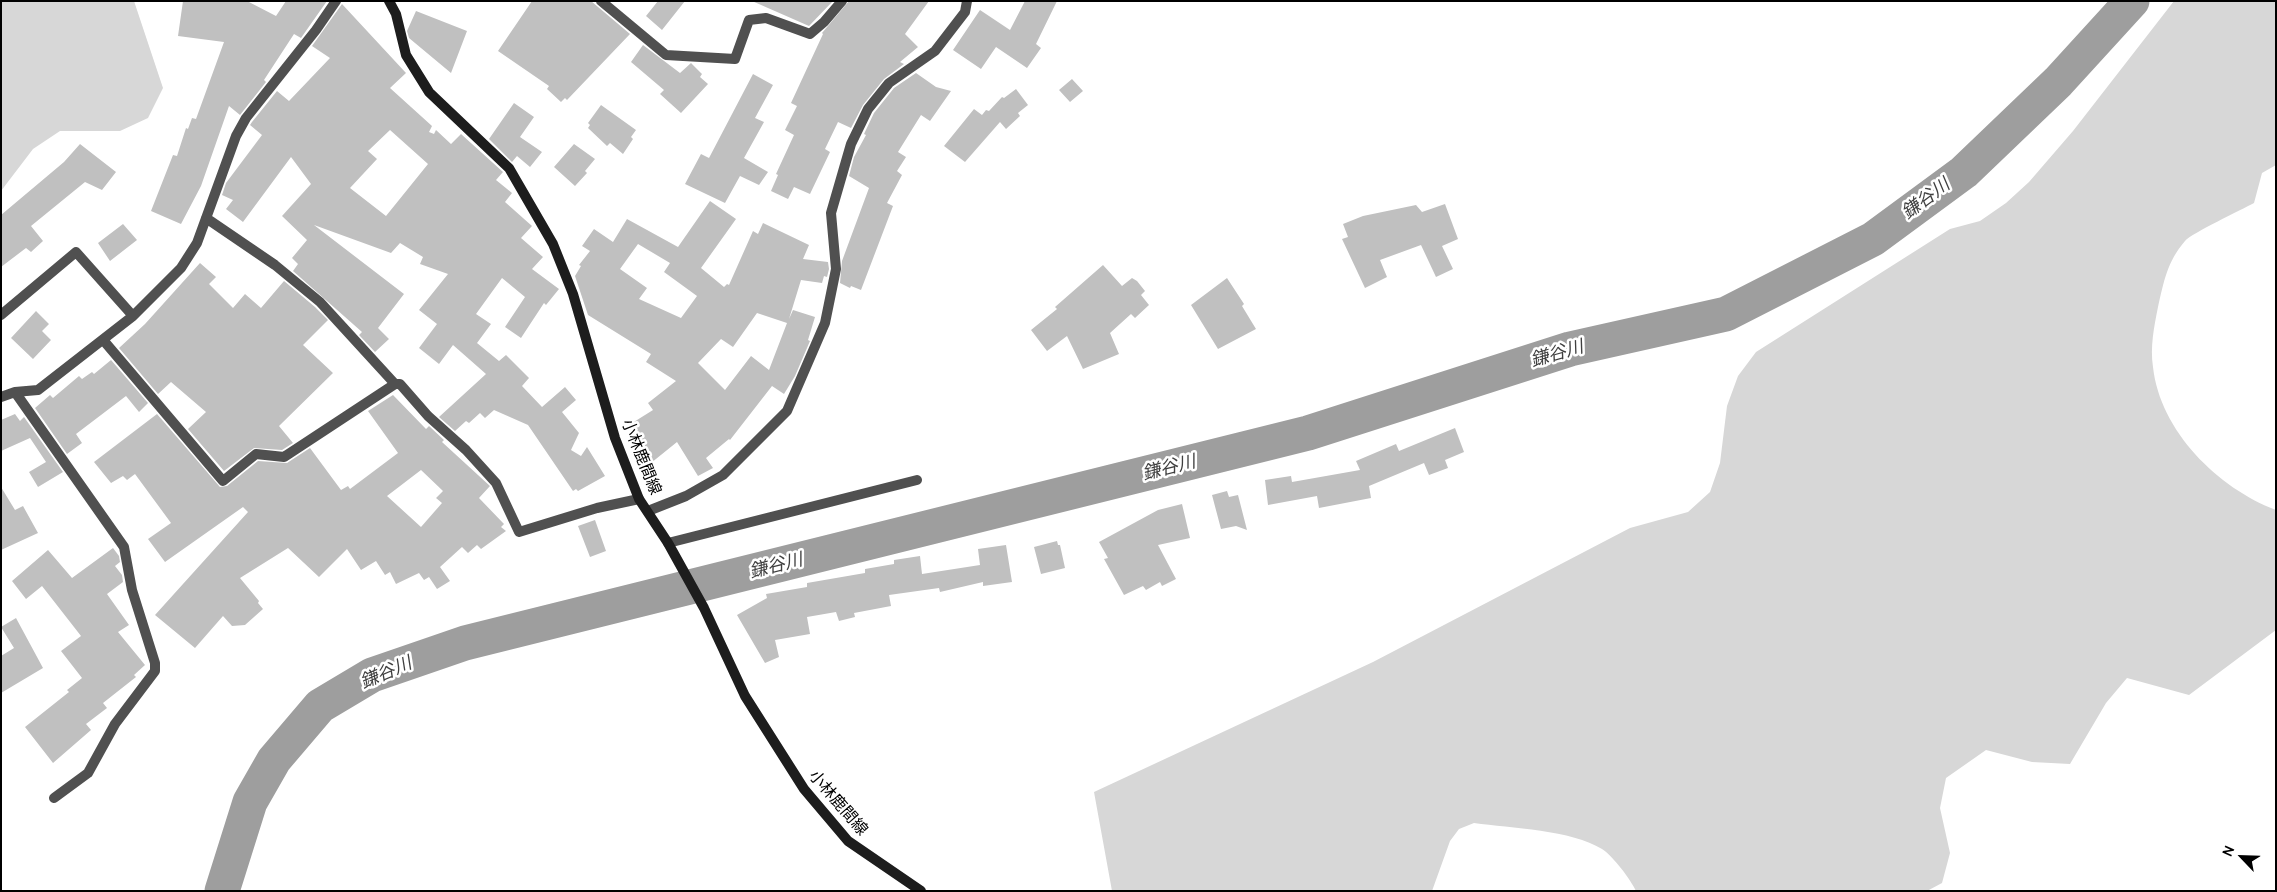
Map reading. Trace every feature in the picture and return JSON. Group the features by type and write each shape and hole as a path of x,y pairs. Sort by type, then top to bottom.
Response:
{"main road":[{"name":"小林鹿間線","path":"389,1 396,14 406,55 429,92 509,168 553,244 573,294 612,429 639,499 670,547 700,600 745,696 804,789 848,841 893,874 921,891"}],"street":[{"path":"1,397 16,392 38,390 134,316 181,268 197,243 236,136 246,118 316,30 336,1"},
{"path":"602,1 666,55 735,59 749,20 766,18 810,34 824,22 842,1"},
{"path":"648,511 686,496 723,475 787,411 826,324 836,269 831,213 851,144 868,109 889,83 935,51 965,12 967,1"},
{"path":"206,218 275,265 320,302 395,384 400,384 428,416 466,450 496,482 519,532 639,499"},
{"path":"1,314 76,252 134,316"},
{"path":"104,340 223,481 256,454 284,457 395,384"},
{"path":"16,392 124,547 132,590 155,663 154,671 116,724 88,773 54,798"},
{"path":"670,547 917,480"}],"shaded area":[{"path":"1,1 134,1 163,88 148,118 120,131 60,131 33,149 1,191"},
{"path":"2174,1 2276,1 2276,165 2262,173 2254,203 2189,237 2179,249 2170,264 2162,289 2152,352 2158,391 2167,413 2180,435 2213,472 2254,500 2276,510 2276,630 2189,695 2127,678 2106,703 2070,764 2032,762 1986,750 1946,778 1940,808 1950,853 1942,883 1927,891 1636,891 1611,857 1602,849 1589,843 1541,831 1474,823 1459,829 1450,841 1432,891 1112,891 1094,792 1373,662 1630,528 1688,512 1710,492 1720,463 1727,406 1738,376 1756,352 1950,229 1980,221 2006,203 2029,182 2073,131"}],"building":[{"path":"183,1 247,1 276,16 286,1 327,1 301,38 294,34 264,80 266,82 240,115 229,106 201,186 181,224 151,211 173,155 177,156 186,128 188,129 192,118 196,119 224,42 178,36"},
{"path":"532,1 591,1 630,34 567,100 565,98 561,102 547,89 549,86 498,51"},
{"path":"658,1 685,1 662,30 646,16"},
{"path":"752,1 833,1 809,26"},
{"path":"849,1 929,1 905,34 918,47 900,62 904,64 884,79 863,105 851,128 838,122 825,149 830,152 810,194 794,187 788,199 771,191 778,175 776,174 794,135 785,130 797,106 791,103 822,33"},
{"path":"1025,1 1057,1 1036,44 1041,48 1027,68 996,47 981,69 953,50 980,10 1010,30"},
{"path":"342,4 406,73 390,88 432,126 429,132 434,134 436,130 451,144 461,134 503,172 496,180 512,193 505,202 532,226 521,238 543,257 532,269 559,289 546,305 544,303 521,338 505,327 525,297 502,278 476,314 491,324 477,343 499,361 506,355 529,378 522,386 542,407 565,387 576,400 562,412 579,433 571,450 581,456 587,447 605,476 578,491 576,489 573,491 528,425 494,410 485,418 480,413 469,423 466,421 455,431 439,417 486,374 453,345 439,364 419,348 437,324 419,310 448,274 420,264 423,257 400,243 391,253 314,225 404,294 378,328 389,339 375,352 359,335 362,332 293,271 298,264 292,258 307,240 282,216 311,184 291,157 243,222 226,209 233,200 222,195 226,183 262,135 250,125 252,122 277,91 289,101 330,58 312,46","holes":["390,130 428,164 386,216 350,188 377,159 368,151"]},
{"path":"416,11 467,31 451,73 409,38 407,31"},
{"path":"643,45 680,73 691,63 702,74 700,77 708,84 681,113 660,94 664,90 631,62"},
{"path":"916,73 936,87 951,91 930,121 921,115 898,152 906,157 897,171 902,175 887,203 893,206 861,290 851,286 850,288 840,283 842,261 869,188 849,176 854,157 866,135 864,134 874,113 894,88"},
{"path":"753,74 773,85 755,118 764,122 744,158 768,172 759,185 740,176 725,203 685,184 701,154 709,158"},
{"path":"1072,79 1083,91 1070,102 1059,90"},
{"path":"1016,89 1028,105 1018,113 1020,116 1006,129 1000,122 965,162 944,146 974,109 982,115 986,110 989,111 1002,97 1004,98"},
{"path":"514,103 534,117 520,137 542,152 530,167 517,156 512,162 489,139"},
{"path":"601,105 636,130 631,137 633,139 623,154 610,143 607,146 588,128 590,125 588,123"},
{"path":"80,144 116,172 102,190 85,182 31,226 43,241 31,252 26,248 1,267 1,215 64,162"},
{"path":"574,144 595,159 585,171 587,173 575,186 554,167"},
{"path":"710,201 736,219 701,268 724,287 727,284 729,285 753,231 758,234 763,223 809,245 803,259 828,262 829,269 827,277 824,276 822,283 801,280 789,319 793,310 815,317 808,340 810,341 795,376 784,394 772,386 730,440 706,458 713,468 698,476 677,442 651,463 636,447 640,443 629,425 653,410 648,403 676,381 646,362 651,354 588,315 575,276 581,266 579,265 590,251 582,246 594,229 613,242 627,219 678,247","holes":["638,244 670,263 664,272 697,296 681,318 639,299 647,288 620,269","757,313 787,323 769,370 751,356 725,390 698,363 721,339 733,347"]},
{"path":"1445,204 1458,239 1442,246 1453,269 1436,277 1421,245 1380,260 1387,277 1365,288 1342,239 1348,237 1343,224 1363,216 1416,205 1422,212"},
{"path":"123,224 137,240 110,261 98,243"},
{"path":"200,263 216,277 209,284 233,308 245,294 261,308 284,281 328,320 303,345 333,373 279,426 293,443 282,450 254,448 224,471 188,429 206,412 171,382 158,394 119,348 145,324"},
{"path":"1103,265 1122,286 1132,278 1137,281 1145,291 1141,295 1149,305 1135,318 1131,314 1110,333 1119,354 1083,369 1067,336 1047,351 1031,330 1057,309 1055,307"},
{"path":"1227,278 1244,304 1242,306 1256,329 1218,349 1191,305"},
{"path":"36,311 49,324 42,331 51,340 33,359 11,338"},
{"path":"111,360 148,403 139,412 126,396 76,434 82,443 67,454 35,408 50,395 53,398 79,376 82,379 92,372 94,374"},
{"path":"393,395 426,429 429,426 444,440 442,442 490,486 479,498 504,524 501,527 506,531 481,549 477,545 468,553 462,547 440,567 450,581 437,589 429,577 424,580 419,573 396,584 390,572 385,575 376,561 361,570 347,549 319,577 288,548 240,578 259,601 258,603 263,609 245,625 232,626 223,616 195,648 155,615 248,512 243,507 165,562 148,539 171,523 135,474 127,480 123,476 111,483 94,462 157,414 220,487 227,486 258,461 287,463 310,448 341,490 348,486 350,489 398,453 368,411","holes":["421,470 443,491 436,498 442,503 421,527 387,496"]},
{"path":"15,414 20,421 24,417 63,472 38,487 29,472 46,462 30,438 1,451 1,420"},
{"path":"1455,428 1464,452 1445,460 1448,468 1429,475 1424,463 1369,486 1371,498 1319,508 1317,496 1268,505 1265,480 1291,476 1292,482 1360,470 1356,461 1396,444 1399,451"},
{"path":"1,487 15,510 23,506 38,533 1,550"},
{"path":"1227,491 1229,497 1238,495 1247,530 1236,526 1221,529 1212,495"},
{"path":"1182,504 1190,538 1158,545 1176,579 1162,586 1160,582 1146,590 1143,586 1124,595 1104,559 1108,558 1099,542 1158,510"},
{"path":"595,520 606,551 590,557 578,526"},
{"path":"1057,541 1058,545 1060,545 1065,568 1041,574 1034,547"},
{"path":"1006,545 1012,582 983,586 983,582 940,592 939,588 889,595 891,606 854,613 855,617 839,621 836,612 807,617 810,634 775,640 779,657 765,663 737,615 767,598 766,594 807,587 807,583 865,573 865,569 894,564 894,560 920,556 922,574 980,565 978,549"},
{"path":"113,548 119,556 120,562 115,566 122,575 123,582 107,594 129,625 118,632 145,665 134,675 136,677 103,703 107,708 86,724 91,730 53,763 25,727 69,692 67,690 82,678 61,651 81,636 42,586 26,599 12,581 48,550 72,578"},
{"path":"16,618 43,668 1,693 1,656 14,648 1,627"}],"waterway":[{"name":"鎌谷川","path":"222,891 250,802 274,760 320,706 372,675 465,643 1308,433 1570,349 1726,314 1873,239 1964,172 2058,82 2132,1"}]}
